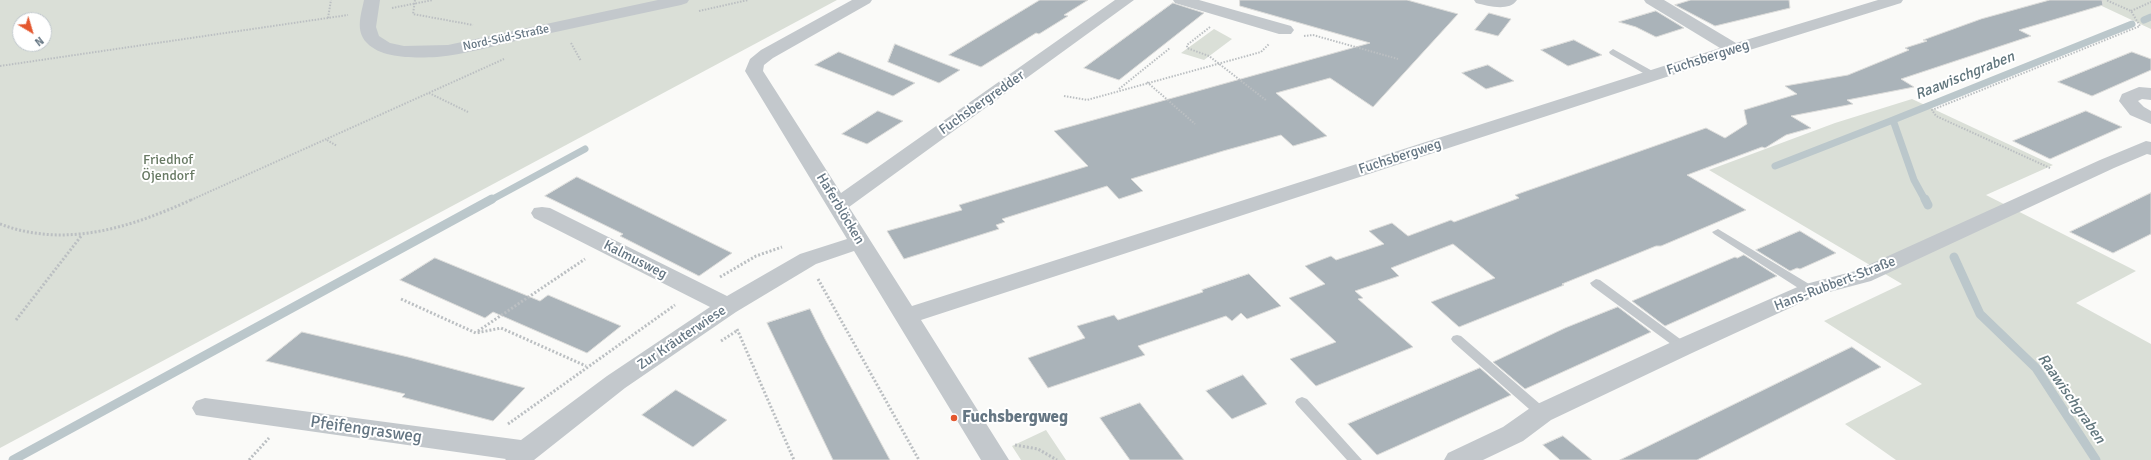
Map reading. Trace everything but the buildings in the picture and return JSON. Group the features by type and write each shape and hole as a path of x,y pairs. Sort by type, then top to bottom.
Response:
{"street":[{"name":"Nord-Süd-Straße","path":"371,6 368,26 369,34 380,45 392,49 423,52 444,50 502,39 681,0"},
{"name":"Haferblöcken","path":"864,0 767,54 756,63 754,71 989,451"},
{"name":"Fuchsbergredder","path":"838,205 1126,0"},
{"path":"1180,0 1285,30"},
{"path":"1482,0 1499,3 1509,0"},
{"path":"1652,0 1734,49"},
{"name":"Fuchsbergweg","path":"905,317 1734,49 1895,0"},
{"path":"2151,94 2132,95 2128,101 2137,111 2151,118"},
{"name":"Hans-Rubbert-Straße","path":"1458,460 1513,434 1542,413 1683,347 1810,290 1863,276 2074,179 2149,147"},
{"name":"Kalmusweg","path":"542,213 728,306"},
{"name":"Zur Kräuterwiese","path":"522,456 616,382 728,306 808,259 860,242"},
{"name":"Pfeifengrasweg","path":"205,408 480,445 522,456"}],"lane":[{"path":"1613,52 1653,75"},
{"path":"1718,232 1810,290"},
{"path":"1596,283 1683,347"},
{"path":"1457,339 1542,413"},
{"path":"1302,402 1355,460"}],"path":[{"path":"328,18 332,0"},
{"path":"0,224 53,235 82,234 114,229 152,218 509,57 502,39 496,29 413,14 415,0"},
{"path":"0,66 328,18 371,6 414,5 433,0"},
{"path":"2074,179 1936,116 1932,110 2140,26 2131,11 2106,0"},
{"path":"2131,11 2151,2"},
{"path":"1226,13 1187,45 1187,48 1209,56 1267,101"},
{"path":"1064,96 1073,96 1087,100 1147,82 1261,52 1285,30 1306,36 1312,35 1398,59"},
{"path":"570,40 581,61"},
{"path":"1117,91 1170,48"},
{"path":"1147,82 1195,124"},
{"path":"429,93 468,112"},
{"path":"326,140 337,146"},
{"path":"16,320 82,234"},
{"path":"476,333 605,245"},
{"path":"480,445 586,366 695,290 756,256 789,245"},
{"path":"825,292 919,460"},
{"path":"401,299 476,333 501,328 586,366"},
{"path":"728,306 794,460"},
{"path":"989,451 1037,448 1049,453 1057,460"}],"green space":[{"name":"Friedhof Öjendorf","path":"0,0 837,0 0,448"},
{"path":"2089,0 2151,0 2151,29"},
{"path":"1214,29 1232,39 1204,60 1181,53"},
{"path":"1912,99 2053,165 1986,195 2136,271 2076,303 2151,344 2151,460 1896,460 1845,424 1922,384 1824,321 1902,284 1709,170 1835,123"},
{"path":"1046,430 1066,460 1021,460 1012,446"}],"waterway":[{"name":"Raawischgraben","path":"2144,20 2151,17"},
{"name":"Raawischgraben","path":"1893,120 2132,24"},
{"path":"1775,166 1893,120"},
{"name":"Raawischgraben","path":"1893,120 1914,180 1925,200"},
{"path":"491,200 585,149"},
{"path":"13,460 492,199"},
{"name":"Raawischgraben","path":"1925,199 1928,205"},
{"name":"Raawischgraben","path":"1954,257 1980,314 2036,368 2096,460"}],"place":[{"name":"Fuchsbergweg","path":"954,418"}]}
